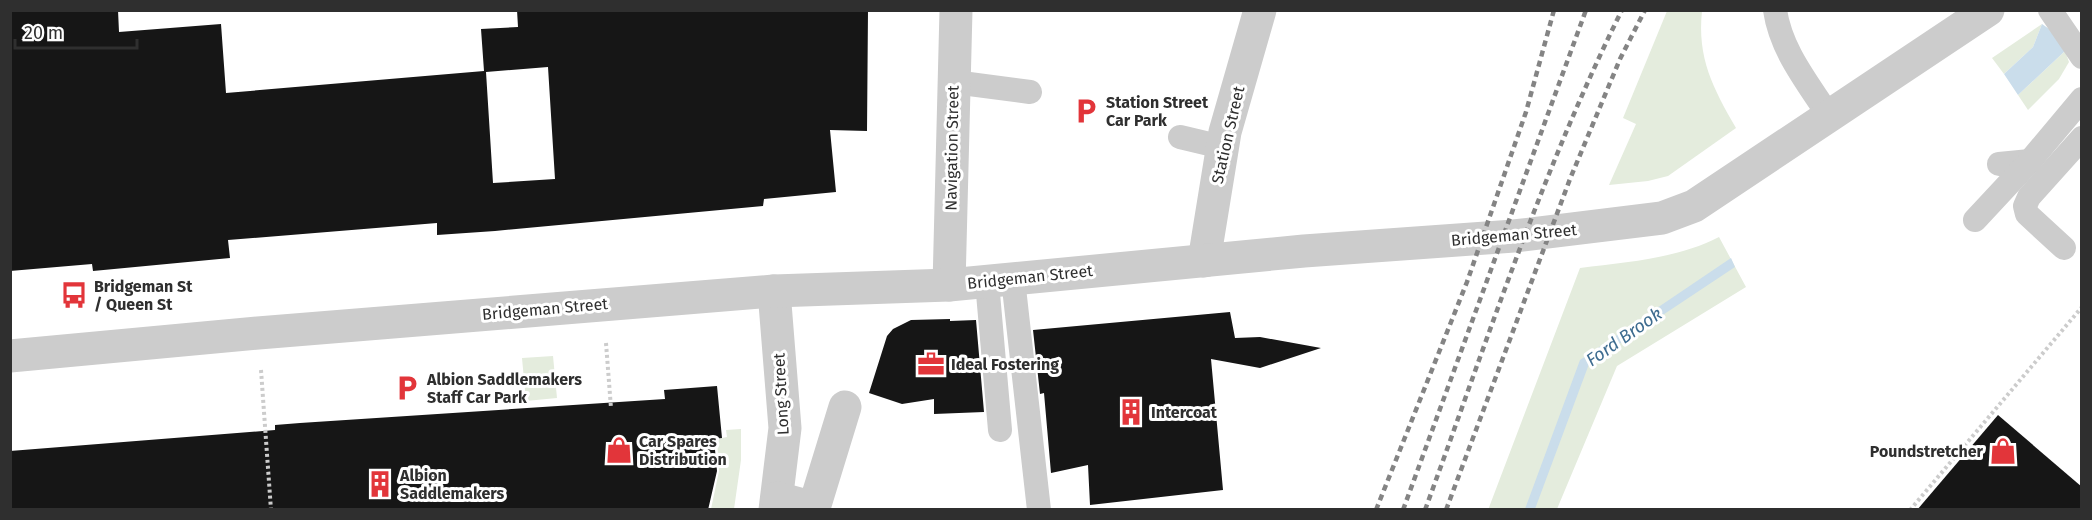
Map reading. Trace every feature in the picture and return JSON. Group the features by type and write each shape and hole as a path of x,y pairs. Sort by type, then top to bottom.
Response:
{"street":[{"name":"Navigation Street","path":"949,285 956,10"},
{"name":"Station Street","path":"1203,261 1225,132 1260,10"},
{"name":"Bridgeman Street","path":"10,356 258,333 774,291 949,285 1203,261 1514,236 1662,218 1694,206 1988,10"},
{"name":"Long Street","path":"774,291 785,428 776,504 814,508 845,407"}],"lane":[{"path":"1775,10 1777,26 1790,57 1829,116"},
{"path":"2050,10 2082,57"},
{"path":"954,82 1030,92"},
{"path":"1975,220 2082,99"},
{"path":"1180,137 1222,147"},
{"path":"2064,248 2027,214 2025,206 2029,197 2082,138"},
{"path":"1999,164 2030,160"},
{"path":"1000,280 1000,430"},
{"path":"1000,280 1039,510"}],"path":[{"path":"603,304 611,408"},
{"path":"1910,510 2082,308"},
{"path":"258,333 271,510"}],"green space":[{"path":"1667,11 1702,11 1702,43 1708,72 1736,128 1668,176 1648,181 1609,185 1636,124 1623,118"},
{"path":"2042,24 2033,47 2004,74 1992,58"},
{"path":"2065,51 2069,62 2059,79 2028,110 2018,95"},
{"path":"1719,237 1746,287 1617,366 1557,509 1488,510 1580,268 1669,255"},
{"path":"553,356 557,398 526,401 522,358"},
{"path":"741,429 741,460 734,509 711,509 719,471 717,439 727,437 726,430"}],"water":[{"path":"2042,24 2052,31 2065,51 2018,95 2004,74 2033,47"},
{"name":"Ford Brook","path":"1731,258 1735,267 1589,364 1535,509 1525,509 1580,360"}],"building":[{"path":"10,10 118,10 119,32 221,24 226,93 484,71 481,29 518,27 517,10 868,10 867,131 830,130 836,192 764,199 763,206 495,231 437,235 437,223 228,240 230,258 93,271 92,264 10,271","holes":["548,67 555,179 493,183 486,72"]},
{"name":"Intercoat","path":"1230,312 1235,338 1260,337 1321,348 1260,368 1211,359 1223,490 1090,505 1088,465 1051,473 1044,393 1040,394 1033,330"},
{"name":"Ideal Fostering","path":"950,319 950,321 976,320 984,412 934,414 934,399 902,404 869,393 887,336 893,329 911,320"},
{"path":"717,386 722,438 714,439 717,471 708,510 10,510 10,451 275,430 275,425 300,423 665,399 664,390"},
{"name":"Poundstretcher","path":"1998,415 2082,487 2082,510 1917,510"}],"railway":[{"path":"1376,510 1467,282 1526,112 1554,10"},
{"path":"1403,510 1586,10"},
{"path":"1425,510 1541,194 1566,131 1622,10"},
{"path":"1446,510 1570,179 1620,59 1645,10"}],"place":[{"name":"Station Street Car Park","path":"1086,111"},
{"name":"Bridgeman St / Queen St","path":"74,295"},
{"name":"Ideal Fostering","path":"931,364"},
{"name":"Albion Saddlemakers Staff Car Park","path":"407,388"},
{"name":"Intercoat","path":"1131,412"},
{"name":"Car Spares Distribution","path":"619,450"},
{"name":"Poundstretcher","path":"2003,451"},
{"name":"Albion Saddlemakers","path":"380,484"}]}
